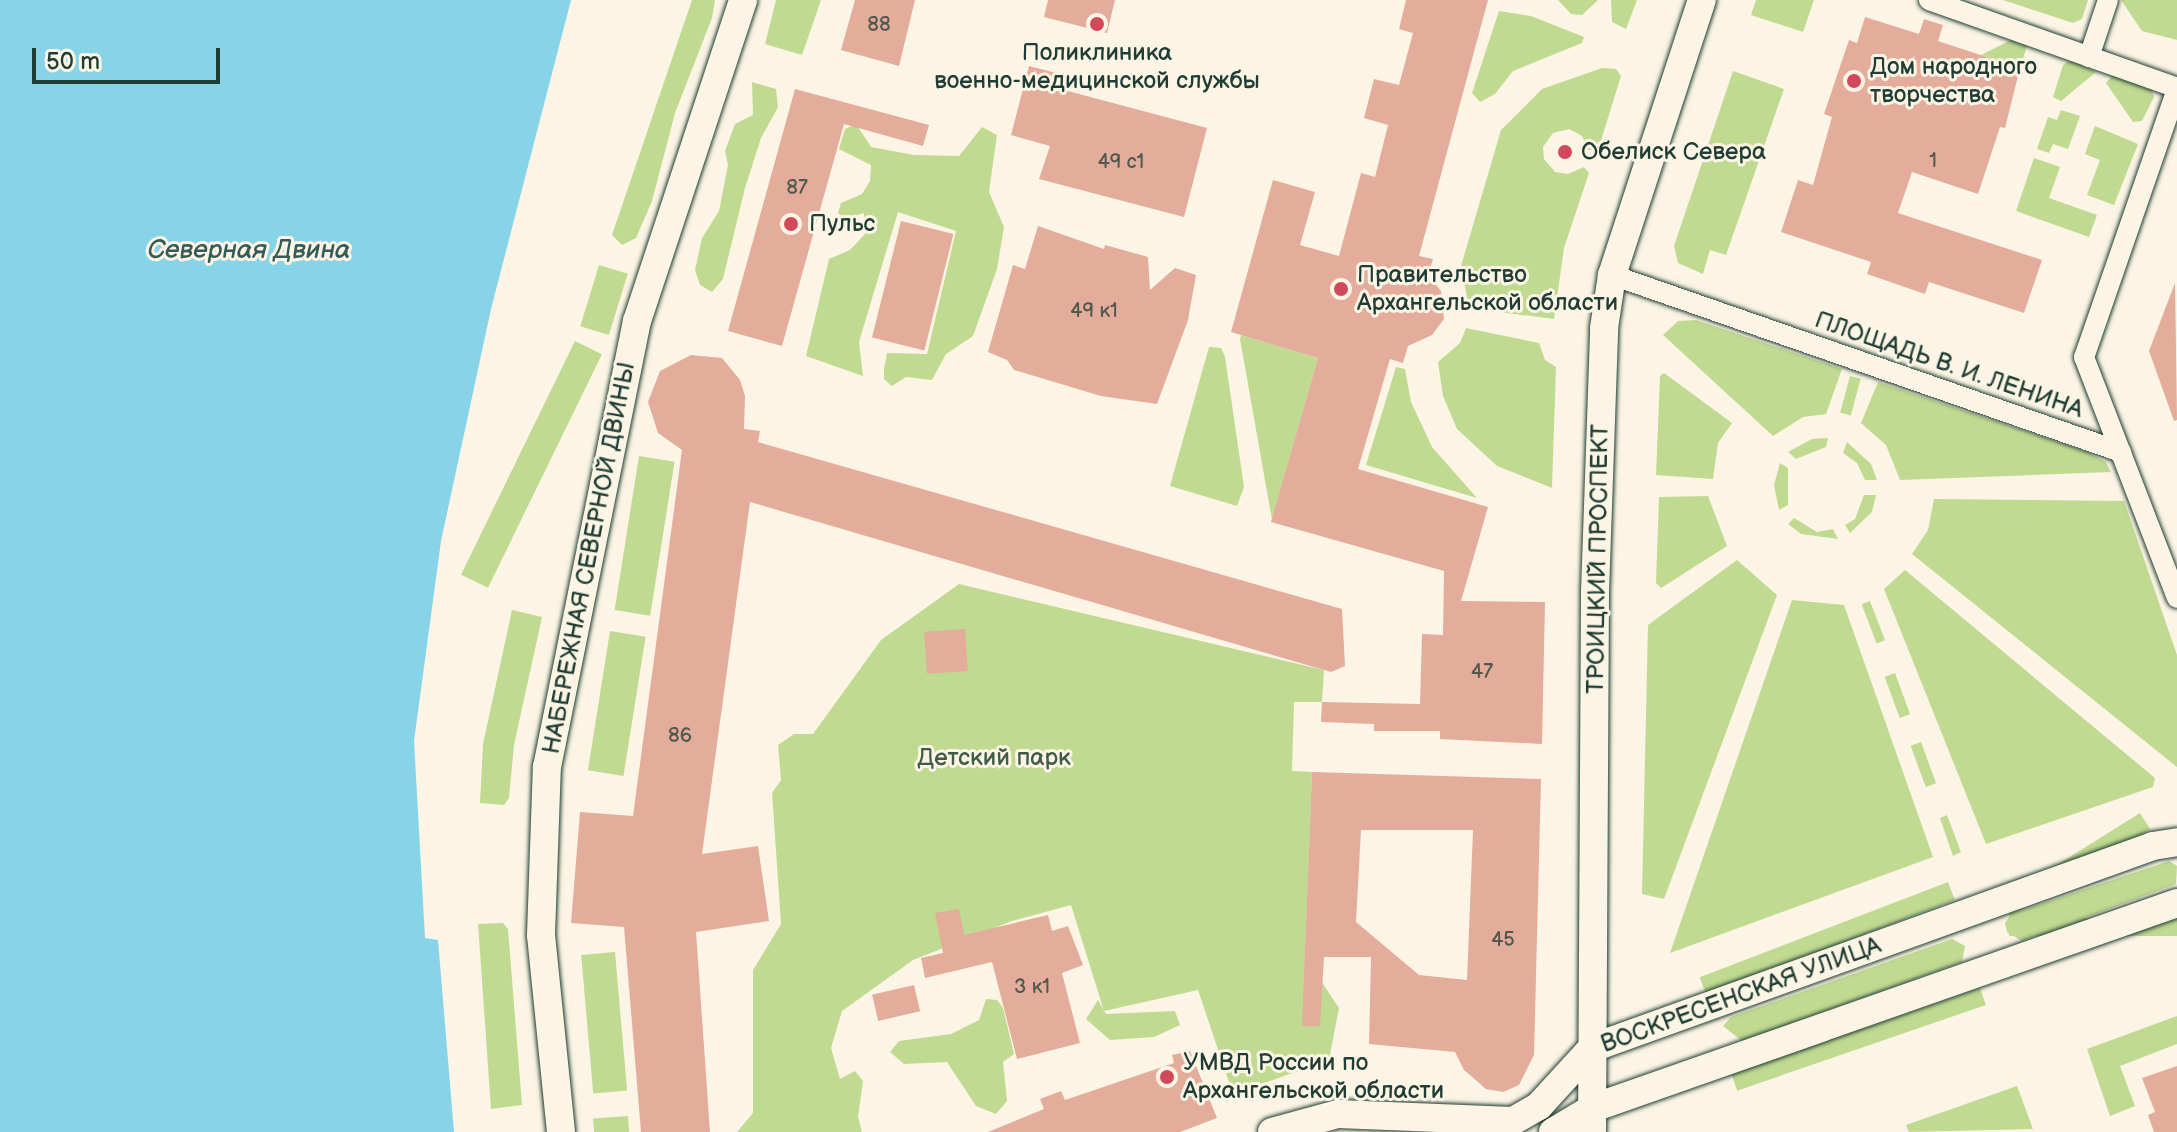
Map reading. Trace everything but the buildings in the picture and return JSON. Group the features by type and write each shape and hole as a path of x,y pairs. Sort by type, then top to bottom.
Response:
{"main road":[{"name":"НАБЕРЕЖНАЯ СЕВЕРНОЙ ДВИНЫ","path":"561,1132 541,935 547,767 637,321 743,0"},
{"name":"ТРОИЦКИЙ ПРОСПЕКТ","path":"1593,1120 1595,592 1604,328 1612,275 1702,0"},
{"name":"ВОСКРЕСЕНСКАЯ УЛИЦА","path":"1272,1132 1338,1114 1513,1121 1539,1106 1592,1048 2177,842"},
{"path":"1553,1132 1593,1120 2177,903"}],"street":[{"path":"1929,0 2177,88 2084,357 2177,598"},
{"path":"2089,57 2108,0"},
{"name":"ПЛОЩАДЬ В. И. ЛЕНИНА","path":"1612,275 2121,452"}],"green space":[{"path":"692,0 715,0 712,18 675,113 652,201 636,238 622,245 612,235"},
{"path":"776,0 821,0 802,55 765,44"},
{"path":"1558,0 1598,0 1582,15 1571,14"},
{"path":"1611,0 1637,0 1626,29 1612,22"},
{"path":"1756,0 1814,0 1803,32 1751,15"},
{"path":"2003,0 2088,0 2082,19 2073,23"},
{"path":"2121,0 2177,0 2177,40 2142,31"},
{"path":"1499,11 1531,16 1584,37 1582,43 1513,71 1495,94 1480,102 1472,93"},
{"path":"2011,40 2027,46 2020,68 1981,55"},
{"path":"2071,60 2096,72 2061,101 2053,97 2063,65"},
{"path":"1602,68 1616,69 1621,76 1598,150 1588,150 1582,136 1569,129 1553,133 1543,147 1544,159 1555,172 1568,174 1584,167 1589,173 1564,248 1554,319 1469,308 1461,266 1501,130 1542,89"},
{"path":"1733,71 1784,89 1726,255 1710,250 1703,274 1678,263 1674,246"},
{"path":"2113,75 2151,87 2154,97 2142,121 2133,122 2106,83"},
{"path":"752,82 776,89 778,107 761,138 745,188 723,279 712,292 700,285 695,270 702,238 719,211 728,165 725,151 735,124 753,115"},
{"path":"2061,110 2080,116 2068,149 2053,144 2049,153 2037,149 2048,117 2057,120"},
{"path":"856,124 871,147 914,155 959,156 982,127 997,135 989,192 1004,227 997,269 973,336 946,354 932,380 906,377 892,386 884,379 884,369 887,353 927,354 956,231 898,212 859,342 863,376 806,356 829,259 850,250 865,234 864,213 844,219 838,213 841,203 862,194 870,181 871,165 839,149 845,129"},
{"path":"2095,126 2138,144 2114,205 2087,195 2100,160 2085,154"},
{"path":"2034,158 2060,167 2049,198 2097,215 2089,237 2016,211"},
{"path":"599,265 628,274 609,335 580,326"},
{"path":"1696,320 1842,369 1826,414 1803,417 1773,436 1663,335 1678,321"},
{"path":"1466,328 1539,343 1545,360 1556,367 1552,488 1497,466 1457,429 1443,396 1438,362 1460,343"},
{"path":"1241,335 1318,358 1272,520 1240,339"},
{"path":"575,341 602,354 488,588 461,575"},
{"path":"1209,347 1221,348 1225,357 1244,487 1237,506 1170,486"},
{"path":"1396,367 1405,369 1411,402 1432,447 1477,498 1366,465"},
{"path":"1664,373 1732,423 1718,443 1713,479 1656,475 1660,376"},
{"path":"1850,376 1861,379 1851,416 1840,413"},
{"path":"1878,382 2087,452 2106,462 2111,472 1900,480 1886,445 1861,423"},
{"path":"1828,438 1826,447 1796,459 1788,452 1812,439"},
{"path":"1847,442 1871,464 1877,480 1865,480 1857,463 1843,453"},
{"path":"639,456 675,462 650,616 615,610"},
{"path":"1780,463 1788,468 1788,505 1779,510 1774,485"},
{"path":"1864,495 1876,495 1872,512 1850,533 1845,525 1855,519"},
{"path":"1708,496 1727,546 1661,588 1656,583 1659,497"},
{"path":"1934,499 2124,501 2177,655 2177,767 1912,554 1928,530"},
{"path":"1794,518 1817,532 1833,529 1838,539 1801,534 1788,524"},
{"path":"1737,560 1777,595 1664,899 1642,894 1648,625"},
{"path":"1905,570 2155,778 2153,787 1986,844 1884,589"},
{"name":"Детский парк","path":"959,584 1324,670 1322,702 1294,702 1292,771 1312,772 1305,957 1339,1008 1329,1060 1233,1094 1198,990 1104,1011 1071,905 1012,921 913,960 842,1011 831,1048 840,1079 855,1071 863,1081 858,1117 862,1132 737,1132 753,1113 753,970 781,924 772,793 781,780 778,745 794,734 813,734 881,640"},
{"path":"1792,600 1844,605 1933,857 1670,953"},
{"path":"1870,601 1885,640 1877,643 1862,604"},
{"path":"512,610 542,617 514,745 509,798 504,805 480,803 483,744"},
{"path":"610,631 646,637 623,776 588,770"},
{"path":"1895,673 1910,714 1900,718 1885,677"},
{"path":"1921,742 1936,783 1926,787 1911,746"},
{"path":"2140,813 2150,829 2010,917 2000,900"},
{"path":"1947,815 1961,852 1953,856 1940,818"},
{"path":"2169,861 2177,866 2176,884 2022,941 2007,932 2005,923 2011,914"},
{"path":"1948,882 1955,900 1706,995 1700,977"},
{"path":"2009,918 2177,918 2177,936 2009,936"},
{"path":"503,923 508,929 522,1105 491,1109 478,924"},
{"path":"1952,939 1965,946 1962,962 1742,1041 1723,1026 1731,1017"},
{"path":"615,952 627,1090 593,1093 581,955"},
{"path":"1980,988 1986,1005 1737,1091 1731,1074"},
{"path":"986,999 997,1000 1003,1008 1014,1054 1003,1062 1007,1101 996,1114 976,1106 947,1062 904,1064 890,1052 899,1041 951,1034 979,1020"},
{"path":"1098,1000 1106,1014 1175,1011 1180,1025 1154,1037 1110,1040 1086,1019"},
{"path":"2177,1016 2177,1044 2120,1066 2135,1106 2110,1116 2087,1049"},
{"path":"2017,1086 2033,1129 1909,1132 1906,1125"},
{"path":"628,1116 629,1132 594,1132 593,1118"}],"water":[{"name":"Северная Двина","path":"0,0 571,0 491,309 441,541 414,741 425,938 438,940 454,1132 0,1132"}],"place":[{"name":"Поликлиника военно-медицинской службы","path":"1097,24"},
{"name":"Дом народного творчества","path":"1854,81"},
{"name":"Обелиск Севера","path":"1565,152"},
{"name":"Пульс","path":"791,224"},
{"name":"Правительство Архангельской области","path":"1341,289"},
{"name":"УМВД России по Архангельской области","path":"1167,1077"}]}
